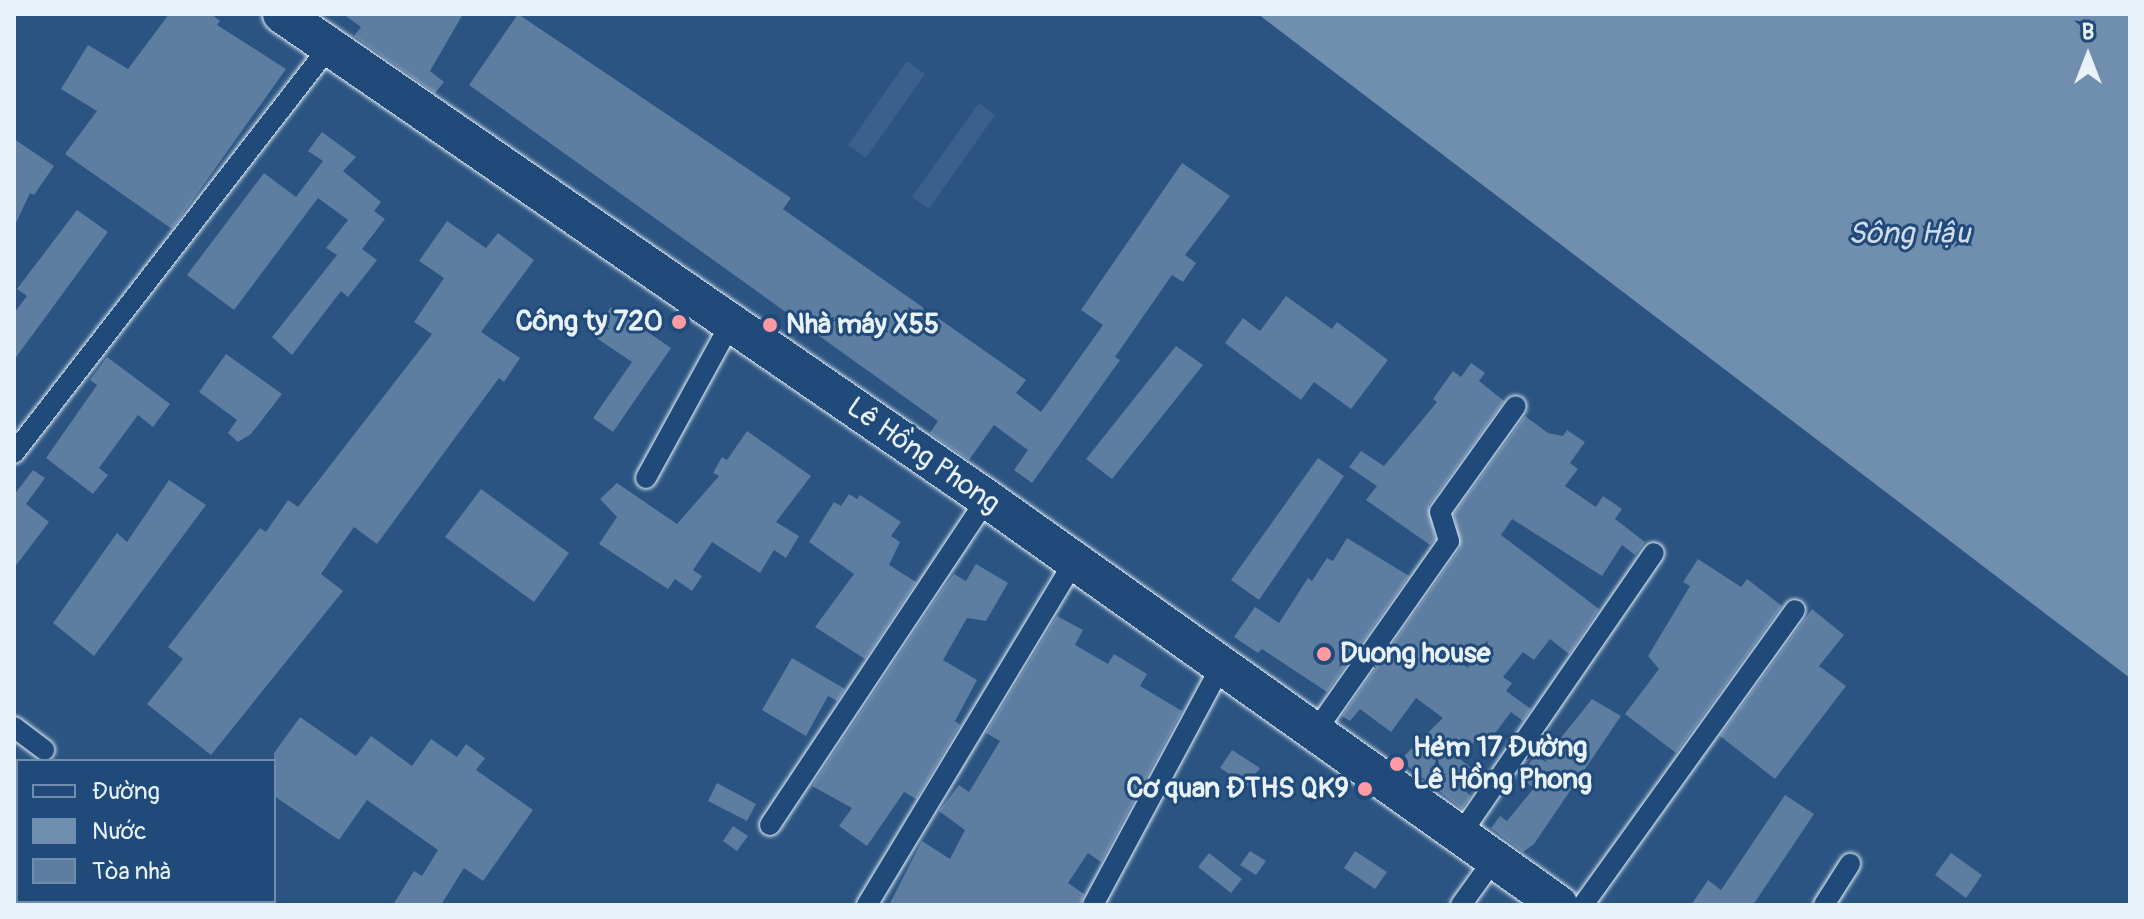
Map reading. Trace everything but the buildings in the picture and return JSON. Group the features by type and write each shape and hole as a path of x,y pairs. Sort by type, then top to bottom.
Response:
{"highway":[{"name":"Lê Hồng Phong","path":"282,14 987,499 1559,905"}],"street":[{"path":"14,453 329,47"},
{"path":"646,478 731,323"},
{"path":"1315,732 1449,541 1440,512 1516,406"},
{"path":"770,825 987,499"},
{"path":"1460,835 1654,553"},
{"path":"867,905 1074,562"},
{"path":"1583,905 1795,610"},
{"path":"1093,905 1221,666"},
{"path":"14,727 44,750"},
{"path":"1461,905 1494,859"},
{"path":"1824,905 1850,864"}],"shaded area":[{"path":"907,61 925,74 866,158 848,145"},
{"path":"979,103 995,115 929,209 912,197"}],"water":[{"name":"Sông Hậu","path":"1258,14 2130,14 2130,678"}],"place":[{"name":"Công ty 720","path":"679,322"},
{"name":"Nhà máy X55","path":"770,325"},
{"name":"Duong house","path":"1324,654"},
{"name":"Hẻm 17 Đường Lê Hồng Phong","path":"1397,764"},
{"name":"Cơ quan ĐTHS QK9","path":"1365,789"}]}
